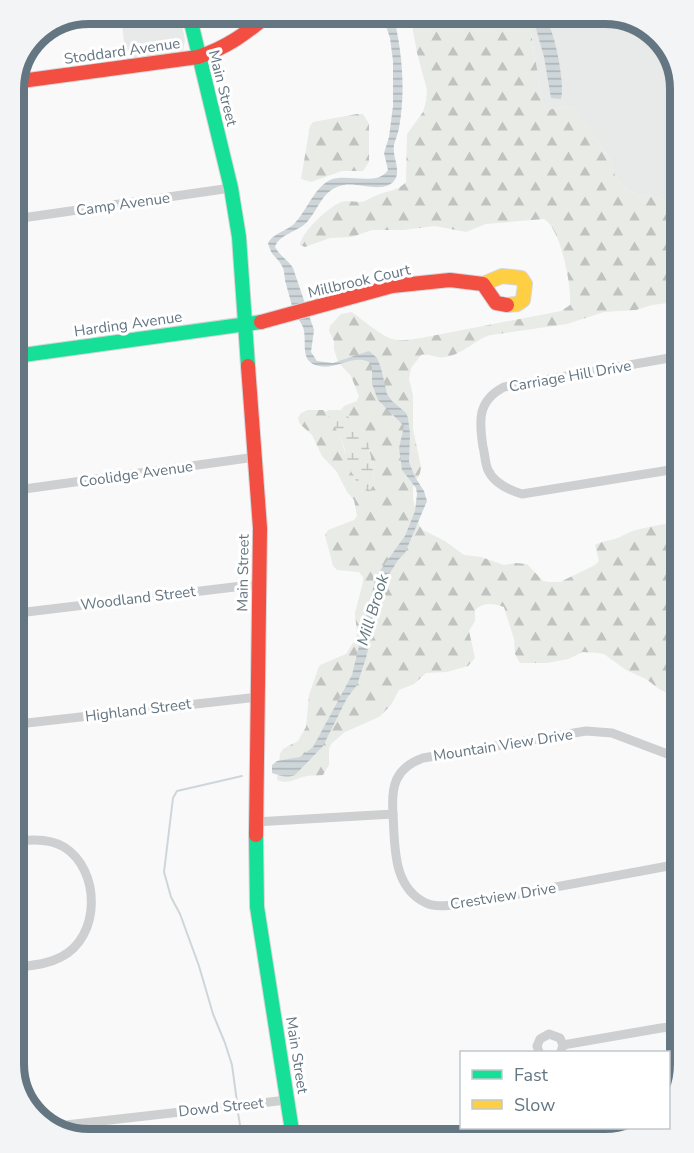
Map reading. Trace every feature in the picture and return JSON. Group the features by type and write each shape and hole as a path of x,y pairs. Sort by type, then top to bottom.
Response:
{"main road":[{"name":"Main Street","path":"191,24 231,188 238,237 260,528 255,822 257,907 292,1129"},
{"name":"Stoddard Avenue","path":"25,81 198,57 218,51 241,39 258,24"},
{"name":"Millbrook Court","path":"245,325 292,315 392,286 450,280 483,284"},
{"name":"Harding Avenue","path":"24,356 245,325"}],"street":[{"name":"Camp Avenue","path":"24,218 231,188"},
{"name":"Carriage Hill Drive","path":"670,358 504,387 486,401 479,424 488,471 498,482 522,494 670,470"},
{"name":"Coolidge Avenue","path":"24,489 256,457"},
{"name":"Woodland Street","path":"24,612 259,584"},
{"name":"Highland Street","path":"24,723 258,697"},
{"name":"Mountain View Drive","path":"393,814 391,791 397,777 413,762 423,758 586,731 612,734 670,755"},
{"path":"255,822 393,814"},
{"name":"Crestview Drive","path":"393,814 397,865 403,879 414,894 427,904 445,906 464,904 670,866"},
{"path":"24,840 33,839 62,846 74,854 84,867 92,908 88,925 75,946 62,957 24,966"},
{"path":"539,1051 538,1042 546,1034 557,1036 562,1049 670,1027"},
{"name":"Dowd Street","path":"66,1125 287,1100"}],"shaded area":[{"path":"122,24 182,24 185,40 183,51 126,61"},
{"path":"530,24 618,25 648,40 659,53 669,76 670,204 661,198 638,195 627,189 615,176 611,160 574,108 569,106 547,110 543,106"}],"green space":[{"path":"412,24 530,24 543,106 547,110 569,106 574,108 611,160 615,176 627,189 638,195 661,198 670,204 670,303 636,310 604,312 567,324 491,335 446,357 421,355 411,368 409,379 413,395 413,429 421,467 413,487 413,499 419,525 423,530 445,541 464,555 481,557 504,565 527,564 543,581 560,582 599,561 595,545 641,529 670,523 670,694 626,670 604,654 583,652 568,659 547,663 520,663 515,654 514,639 504,607 485,604 475,610 475,621 469,631 475,658 468,666 447,672 426,673 414,684 399,690 391,705 379,717 345,732 331,744 329,765 323,775 281,781 277,780 280,754 283,749 298,741 306,727 309,695 320,665 346,654 355,640 357,634 355,613 363,582 363,577 359,572 337,570 333,566 325,535 328,530 354,520 357,516 354,500 347,492 337,472 322,456 312,435 300,424 298,419 300,414 307,410 324,410 337,429 345,452 375,483 369,436 341,410 344,406 357,401 359,396 351,376 338,362 334,341 329,331 330,326 341,314 352,312 388,337 395,340 406,340 561,311 570,305 564,259 556,234 544,219 486,224 466,232 435,226 404,230 372,230 352,237 330,238 305,247 300,245 306,233 323,214 341,202 364,201 396,189 406,182 407,134 423,112 427,90"},
{"path":"363,114 369,124 369,162 363,171 342,171 311,182 301,179 310,126 313,122"},
{"path":"341,410 369,436 375,483 369,492 353,476 345,449 325,412"}],"water":[{"path":"385,24 395,24 402,70 402,99 399,130 394,145 397,173 394,181 383,187 350,184 331,190 307,222 280,239 275,247 293,268 314,330 311,352 317,361 333,363 369,351 377,358 387,394 408,418 409,462 427,501 405,553 383,584 366,658 357,685 347,698 323,746 295,775 283,776 272,773 272,765 277,761 300,757 313,747 352,675 376,576 405,536 415,511 416,488 402,470 399,448 404,426 378,400 372,384 372,367 369,362 363,360 325,367 312,364 308,360 303,327 293,309 283,268 268,243 273,237 294,224 319,189 330,180 377,178 388,170 384,153 389,137 393,106 393,61"},
{"path":"547,24 555,42 561,74 561,99 551,98 544,57 535,25"}],"waterway":[{"name":"Mill Brook","path":"237,1102 232,1065 164,872 173,798 177,791 242,776"},
{"name":"Mill Brook","path":"237,1107 241,1129"}],"traffic: fast":[{"path":"191,24 231,188 239,237 248,366"},
{"path":"24,355 261,322"},
{"path":"256,835 257,907 292,1129"}],"traffic: slow":[{"path":"483,284 502,276 521,278 525,284 523,300 517,304 507,305"}],"traffic: jam":[{"path":"25,81 198,57 236,39 257,24"},
{"path":"261,322 392,286 450,280 483,284 496,303 507,305"},
{"path":"248,366 260,528 256,835"}]}
